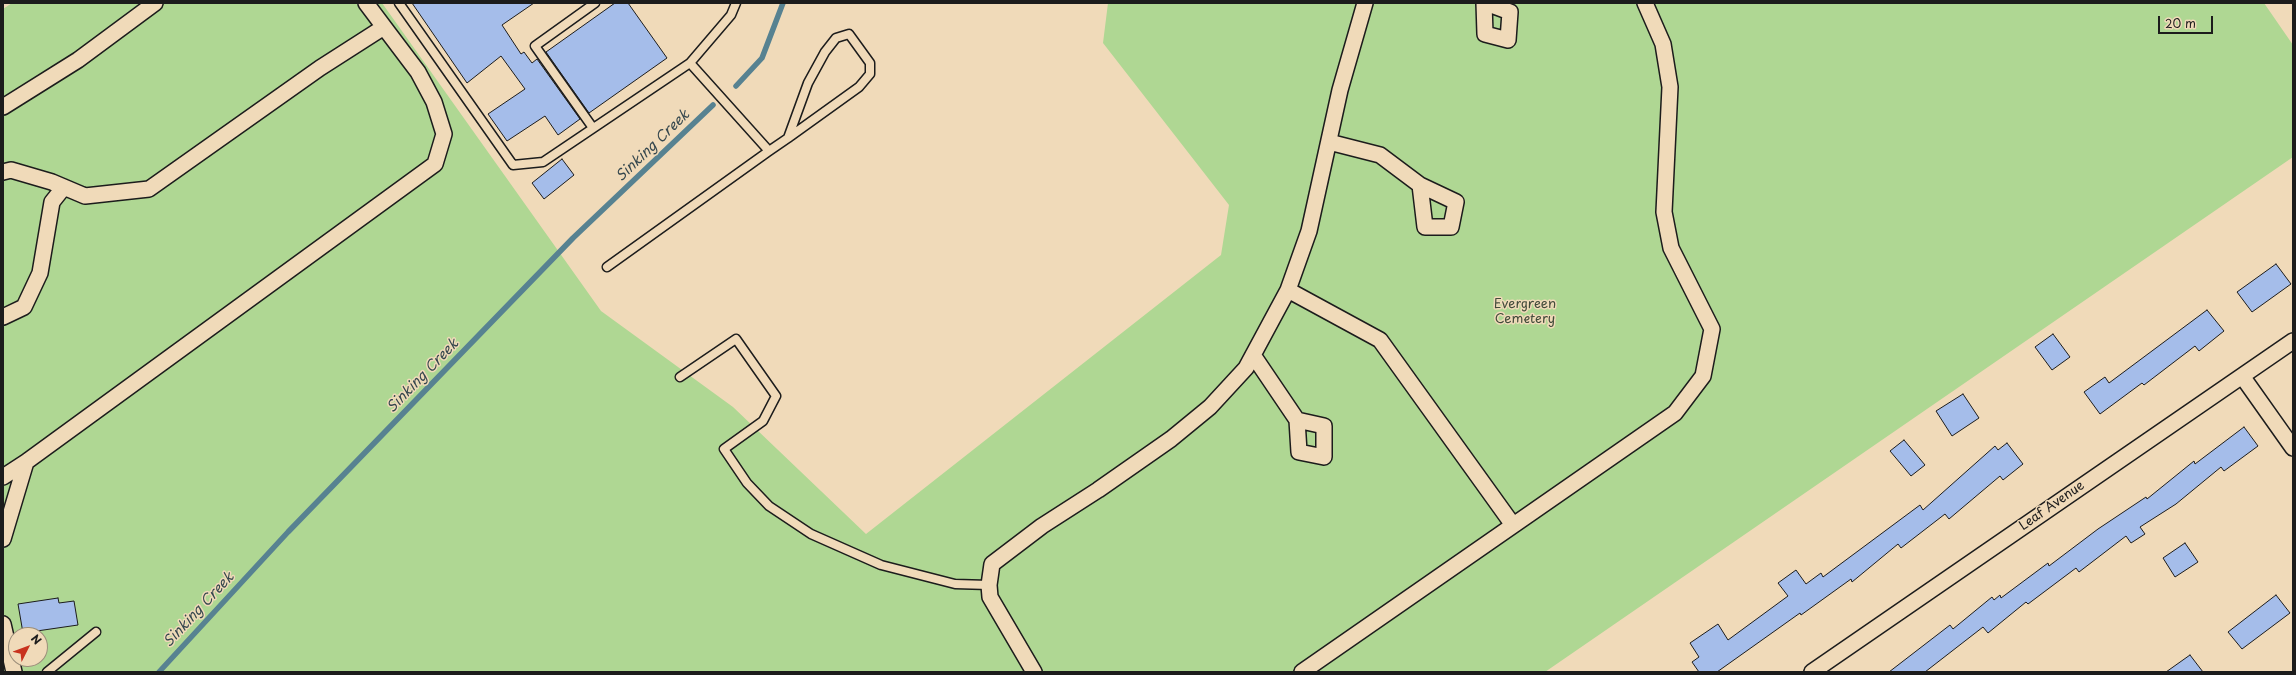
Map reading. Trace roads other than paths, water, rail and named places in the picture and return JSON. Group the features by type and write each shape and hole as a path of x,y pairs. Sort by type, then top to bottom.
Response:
{"street":[{"path":"3,107 78,60 155,3"},
{"path":"3,477 26,462 434,164 444,134 434,102 418,72 366,3"},
{"path":"1034,672 990,597 989,585 992,564 1042,526 1098,490 1171,439 1210,407 1246,368 1288,290 1309,231 1340,90 1365,3"},
{"path":"1302,672 1675,413 1703,376 1712,329 1671,248 1664,212 1670,87 1663,44 1645,3"},
{"path":"3,172 10,170 64,187 85,196 149,189 320,68 384,27"},
{"path":"1329,142 1380,155 1420,186"},
{"path":"3,317 24,307 40,273 52,202 64,187"},
{"path":"1288,290 1380,340 1513,525"},
{"name":"Leaf Avenue","path":"1812,672 2293,341"},
{"path":"1253,355 1297,420"},
{"path":"2242,376 2293,448"},
{"path":"3,539 26,462"},
{"path":"3,624 14,672"}],"lane":[{"path":"399,3 513,165 543,162 690,62 731,15 736,3"},
{"path":"593,128 535,46 595,3"},
{"path":"606,267 788,138 859,87 870,74 870,63 849,34 836,38 825,52 808,83 788,138"},
{"path":"690,62 769,151"},
{"path":"680,377 736,339 776,396 763,421 724,449 747,483 769,506 811,534 881,565 955,584 989,585"},
{"path":"47,672 96,632"}],"waterway":[{"name":"Sinking Creek","path":"736,86 762,58 783,3"},
{"name":"Sinking Creek","path":"159,672 288,532 573,238 713,105"}],"park label":[{"name":"Evergreen Cemetery","path":"1525,312"}]}
